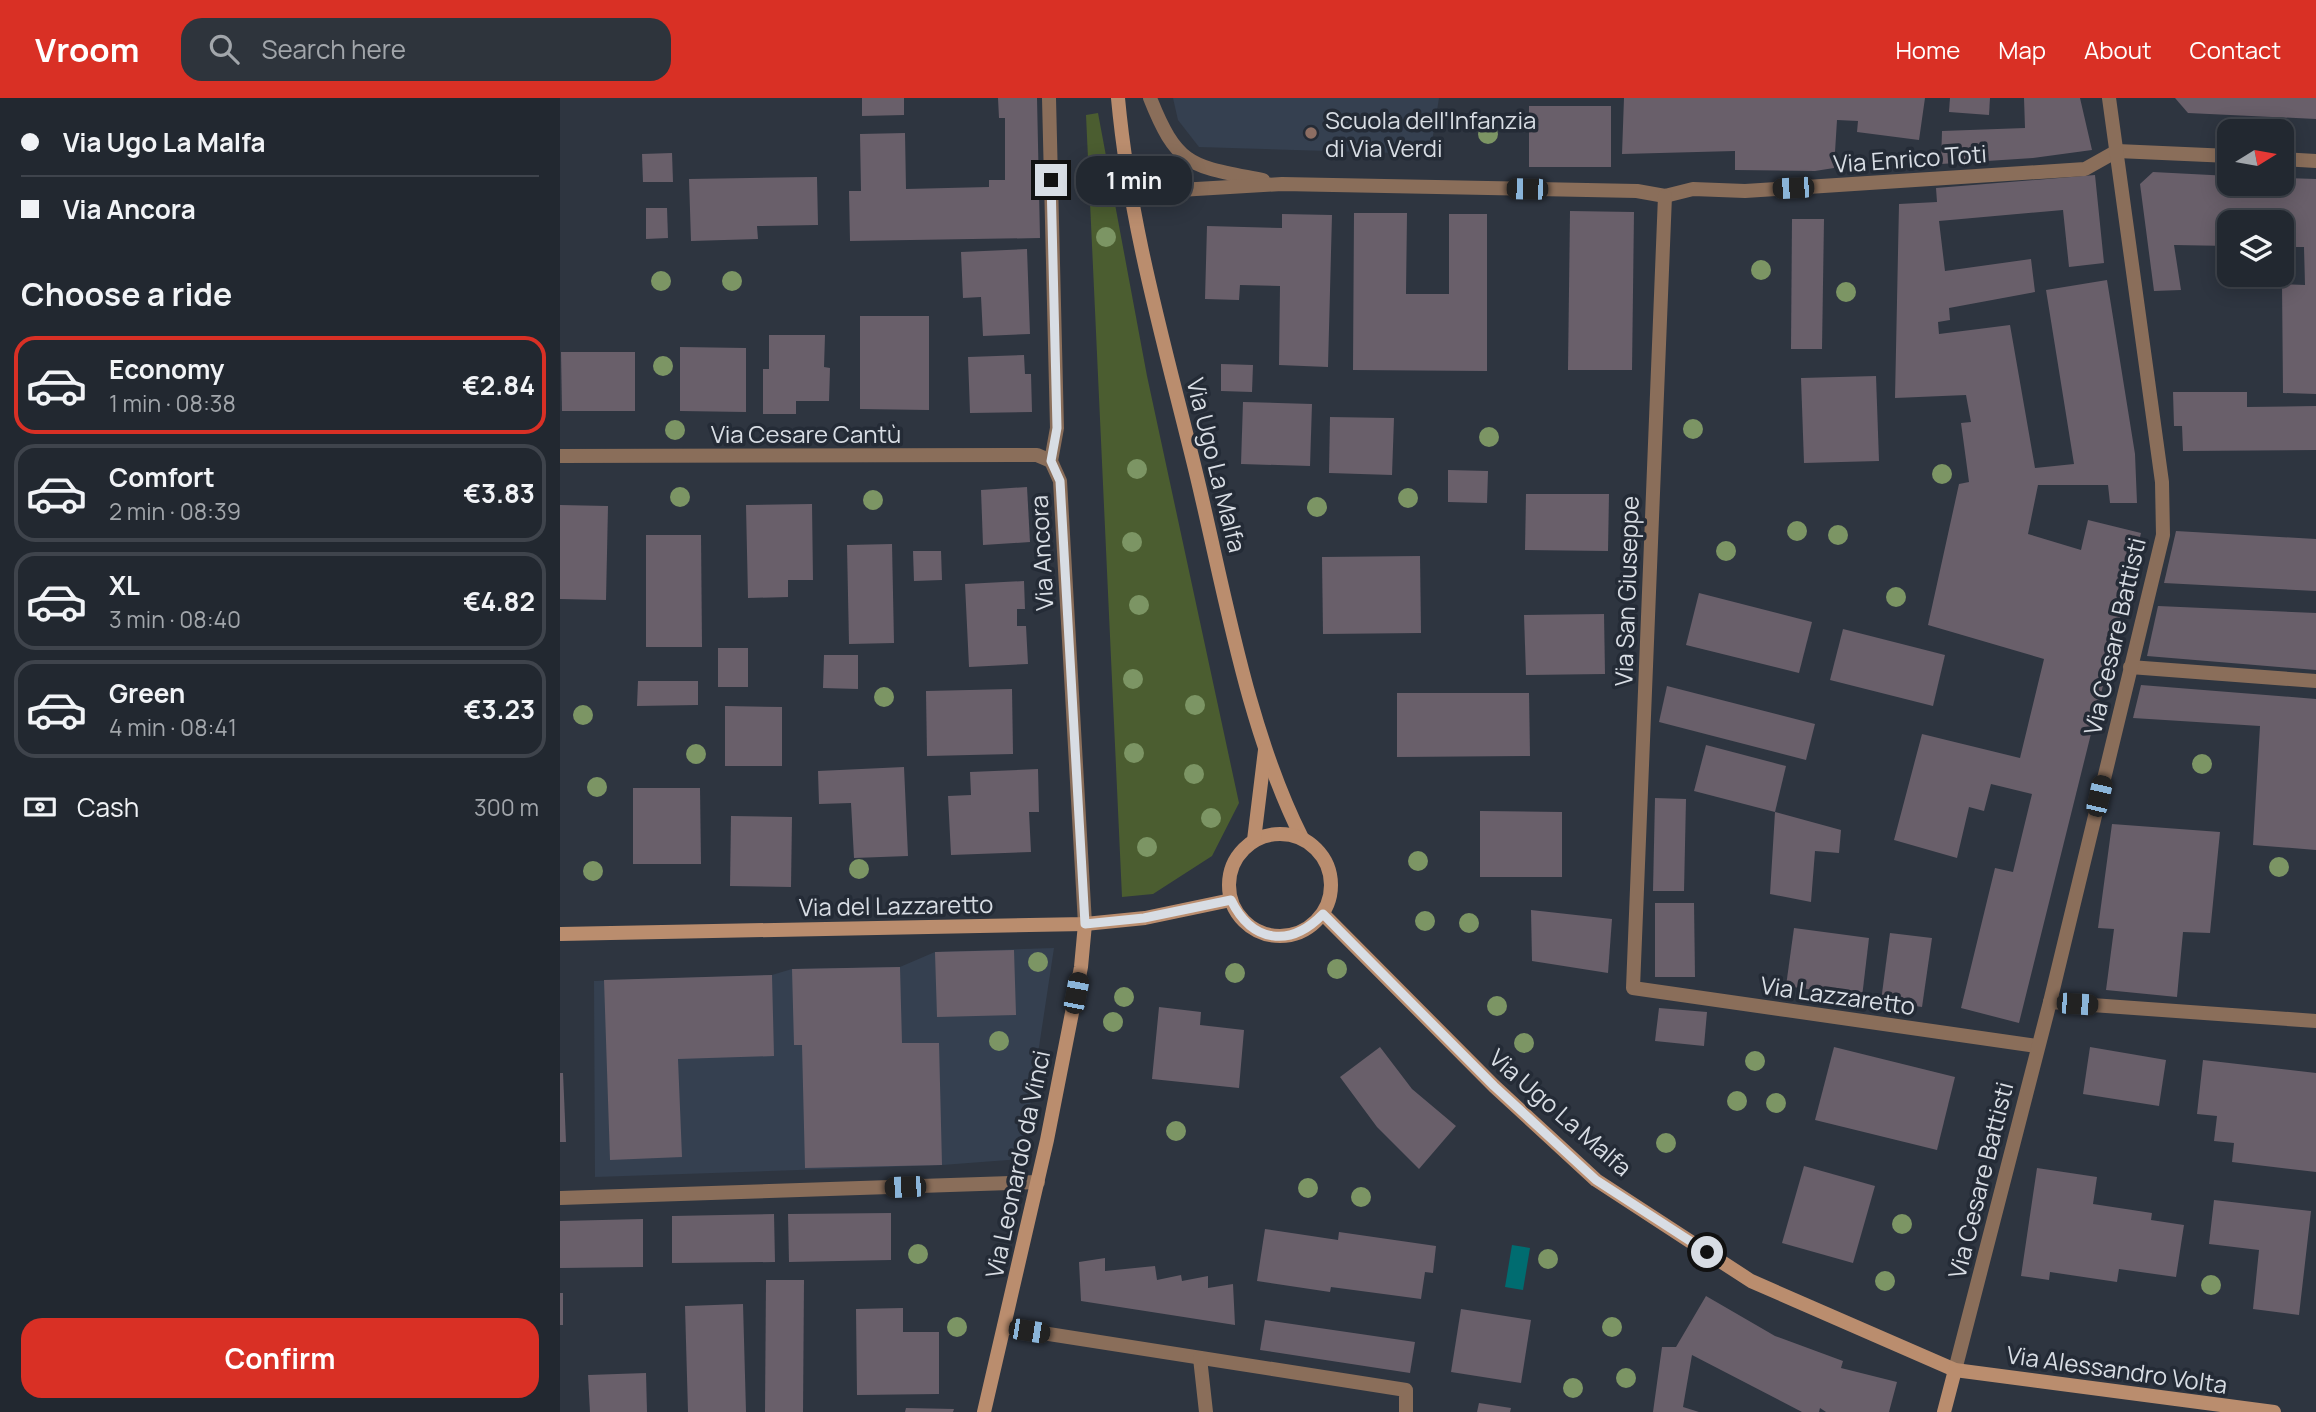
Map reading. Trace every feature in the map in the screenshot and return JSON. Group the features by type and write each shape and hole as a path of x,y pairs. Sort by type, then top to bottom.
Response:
{"street":[{"name":"Via Ancora","path":"1049,98 1057,428 1051,461 1060,481 1085,924"},
{"name":"Via Ugo La Malfa","path":"1118,98 1129,193 1229,612 1282,794 1302,838 1317,848 1327,863 1331,880 1330,898 1323,914 1494,1086 1596,1180 1751,1281 1955,1370"},
{"name":"Via Enrico Toti","path":"1150,98 1171,144 1191,163 1282,184"},
{"name":"Via Cesare Battisti","path":"1955,1370 2050,1002 2163,536 2162,482 2109,98"},
{"name":"Via Enrico Toti","path":"1129,193 1282,184 1637,191 1665,197 1693,190 1745,191 2085,169 2117,151"},
{"path":"2117,151 2217,155"},
{"path":"2294,160 2316,161"},
{"name":"Via San Giuseppe","path":"1633,988 1665,197"},
{"name":"Via Cesare Cantù","path":"560,456 1037,455 1051,461"},
{"path":"2130,667 2316,681"},
{"name":"Via Ugo La Malfa","path":"1254,840 1266,745"},
{"path":"1302,838 1286,834 1269,835 1254,840 1241,851 1232,866 1228,883 1231,900 1238,915 1250,927 1281,937 1297,934 1323,914"},
{"name":"Via del Lazzaretto","path":"560,934 1085,924 1144,918 1231,900"},
{"name":"Via Leonardo da Vinci","path":"984,1412 1038,1182 1081,967 1085,924"},
{"name":"Via Lazzaretto","path":"1633,988 2037,1046"},
{"path":"2050,1002 2316,1021"},
{"path":"560,1198 1038,1182"},
{"path":"1004,1326 1406,1391 1406,1412"},
{"path":"1200,1358 1206,1412"},
{"path":"1944,1412 1955,1370"},
{"name":"Via Alessandro Volta","path":"1955,1370 2274,1412"}],"shaded area":[{"name":"Scuola dell'Infanzia di Via Verdi","path":"1173,98 1439,98 1430,154 1199,147 1178,120"},
{"path":"1098,113 1147,376 1239,803 1212,856 1153,894 1122,897 1086,115"},
{"path":"1054,948 1022,1159 942,1165 595,1177 594,981 772,975 792,969 900,967 935,952"},
{"path":"1512,1245 1530,1248 1523,1290 1505,1287"}],"building":[{"path":"862,98 904,98 904,115 862,116"},
{"path":"998,98 1037,98 1040,238 850,241 849,191 861,191 860,134 905,133 906,189 989,187 989,180 1005,180 1005,118 999,118"},
{"path":"1624,98 1925,98 1919,140 1857,132 1858,121 1837,120 1834,168 1815,171 1735,170 1735,151 1622,154"},
{"path":"1950,98 1990,98 1989,115 1949,112"},
{"path":"2024,98 2080,98 2092,150 2033,158 1941,164 1942,131 2025,128"},
{"path":"2175,98 2316,98 2316,119 2188,113"},
{"path":"1529,106 1611,106 1611,167 1529,167"},
{"path":"672,153 673,182 643,182 642,154"},
{"path":"2153,172 2217,175 2217,196 2294,196 2294,178 2316,179 2316,394 2283,393 2282,287 2305,285 2304,247 2294,247 2294,210 2217,210 2217,246 2174,245 2181,290 2154,291 2140,184"},
{"path":"2095,175 2104,263 2069,267 2063,210 1939,221 1945,271 2031,259 2035,292 1949,308 1950,320 1938,322 1939,334 2010,325 2035,468 2074,464 2046,290 2107,280 2135,454 2137,503 2110,503 2108,485 2038,485 2028,534 2081,550 2088,520 2141,533 2019,1023 1961,1008 1995,868 2013,872 2032,794 1991,784 1984,811 1969,807 1957,858 1894,840 1922,734 2020,758 2044,659 1928,625 1959,484 1969,482 1961,423 1971,422 1966,395 1895,398 1899,204 1937,202 1936,188"},
{"path":"817,177 818,225 757,226 758,239 691,241 689,179"},
{"path":"646,208 667,208 668,238 646,239"},
{"path":"1570,211 1634,212 1632,370 1568,370"},
{"path":"1354,213 1407,213 1406,294 1449,294 1449,214 1487,214 1487,371 1353,370"},
{"path":"1282,214 1332,215 1328,367 1279,365 1280,286 1240,285 1239,300 1205,299 1207,226 1282,228"},
{"path":"1792,219 1824,219 1822,349 1791,349"},
{"path":"1027,249 1030,334 983,336 981,297 963,298 961,252"},
{"path":"860,316 929,316 929,410 860,409"},
{"path":"769,335 825,335 824,367 830,368 829,401 796,401 796,414 763,414 763,369 769,369"},
{"path":"680,347 746,348 746,412 680,411"},
{"path":"561,352 635,352 635,411 562,411"},
{"path":"1024,355 1025,374 1031,374 1032,412 970,413 968,357"},
{"path":"1221,364 1253,365 1252,392 1221,391"},
{"path":"1876,376 1879,461 1804,463 1801,378"},
{"path":"2173,392 2247,392 2247,407 2316,406 2316,450 2183,451 2182,426 2174,426"},
{"path":"1243,402 1312,404 1310,466 1241,464"},
{"path":"1330,417 1394,418 1392,475 1329,473"},
{"path":"1448,470 1488,471 1487,503 1448,502"},
{"path":"1027,487 1030,542 983,545 981,490"},
{"path":"1526,494 1609,494 1608,551 1525,550"},
{"path":"812,504 813,580 788,580 788,597 748,598 746,505"},
{"path":"560,505 608,506 606,600 560,599"},
{"path":"2176,531 2316,539 2316,591 2164,583"},
{"path":"646,535 701,535 702,647 646,647"},
{"path":"892,544 894,643 849,644 847,545"},
{"path":"913,551 941,551 942,580 914,581"},
{"path":"1420,556 1421,633 1323,634 1322,557"},
{"path":"1024,581 1025,609 1017,609 1017,626 1026,626 1028,664 969,667 965,584"},
{"path":"1699,593 1812,622 1799,673 1686,645"},
{"path":"2158,606 2316,613 2316,670 2147,656"},
{"path":"1604,614 1605,674 1526,675 1524,615"},
{"path":"1843,629 1945,655 1933,706 1830,680"},
{"path":"718,648 748,648 748,687 718,687"},
{"path":"824,655 858,655 858,689 823,688"},
{"path":"638,681 698,681 698,705 637,706"},
{"path":"2141,685 2316,699 2316,850 2253,845 2260,726 2133,718"},
{"path":"1667,686 1815,724 1806,760 1659,722"},
{"path":"1012,689 1013,754 927,756 926,691"},
{"path":"1397,693 1529,693 1530,756 1397,757"},
{"path":"725,706 782,707 782,766 725,766"},
{"path":"1706,745 1786,766 1775,812 1694,791"},
{"path":"904,767 908,856 854,858 851,803 819,804 818,771"},
{"path":"1038,769 1039,812 1029,812 1031,852 951,855 948,796 971,795 970,772"},
{"path":"633,788 700,788 701,864 633,864"},
{"path":"1655,798 1686,799 1684,891 1653,891"},
{"path":"1480,811 1562,812 1562,877 1480,877"},
{"path":"1775,812 1841,830 1839,853 1815,851 1811,902 1770,894"},
{"path":"731,816 792,817 791,887 730,886"},
{"path":"2112,824 2220,832 2210,933 2183,932 2177,997 2106,990 2114,929 2098,928"},
{"path":"1655,903 1694,903 1695,977 1655,977"},
{"path":"1531,910 1612,919 1608,973 1532,961"},
{"path":"1794,928 1869,938 1862,997 1786,986"},
{"path":"1890,933 1932,938 1922,1007 1881,1001"},
{"path":"1014,950 1016,1015 937,1017 935,952"},
{"path":"900,967 902,1043 939,1043 942,1165 805,1168 802,1045 794,1045 792,969"},
{"path":"772,975 774,1056 678,1059 682,1157 610,1160 604,980"},
{"path":"1159,1007 1201,1012 1200,1025 1244,1030 1239,1088 1152,1079"},
{"path":"1659,1008 1707,1012 1704,1046 1655,1041"},
{"path":"1380,1047 1412,1089 1456,1126 1419,1169 1377,1127 1340,1077"},
{"path":"1834,1047 1955,1077 1937,1150 1815,1120"},
{"path":"2090,1047 2166,1060 2159,1106 2083,1094"},
{"path":"2203,1060 2316,1073 2316,1172 2232,1162 2234,1143 2214,1141 2217,1116 2197,1114"},
{"path":"560,1073 563,1073 566,1142 560,1142"},
{"path":"1804,1166 1875,1186 1853,1263 1782,1243"},
{"path":"2037,1168 2097,1177 2093,1204 2152,1213 2151,1220 2184,1225 2176,1277 2119,1269 2117,1282 2050,1272 2049,1280 2021,1276"},
{"path":"2214,1200 2311,1211 2299,1315 2253,1309 2259,1250 2209,1244"},
{"path":"891,1213 891,1260 789,1262 788,1214"},
{"path":"774,1214 775,1262 672,1263 672,1216"},
{"path":"643,1219 643,1267 560,1268 560,1221"},
{"path":"1265,1229 1338,1240 1339,1232 1436,1246 1433,1273 1425,1272 1421,1299 1331,1287 1330,1292 1257,1281"},
{"path":"1105,1258 1105,1271 1155,1266 1157,1280 1181,1275 1182,1281 1208,1276 1208,1288 1233,1284 1235,1325 1081,1301 1079,1262"},
{"path":"766,1280 804,1280 803,1412 765,1412"},
{"path":"560,1293 563,1293 563,1325 560,1325"},
{"path":"1706,1296 1775,1336 1843,1361 1841,1368 1897,1382 1889,1412 1826,1412 1820,1408 1819,1412 1802,1412 1692,1355 1683,1407 1699,1412 1653,1412 1662,1347 1676,1347"},
{"path":"743,1304 746,1412 688,1412 685,1306"},
{"path":"903,1308 903,1332 939,1332 939,1394 857,1395 856,1309"},
{"path":"1461,1309 1531,1320 1521,1383 1451,1372"},
{"path":"1265,1320 1415,1342 1410,1373 1260,1350"},
{"path":"646,1373 647,1412 590,1412 588,1375"},
{"path":"1479,1403 1511,1408 1510,1412 1477,1412"},
{"path":"906,1408 954,1409 953,1412 905,1412"}],"place":[{"name":"Scuola dell'Infanzia di Via Verdi","path":"1311,133"}],"route":[{"path":"1051,180 1057,428 1051,461 1060,481 1085,924 1144,918 1231,900 1238,915 1250,927 1281,937 1297,934 1311,926 1323,914 1494,1086 1596,1180 1707,1252"}]}
